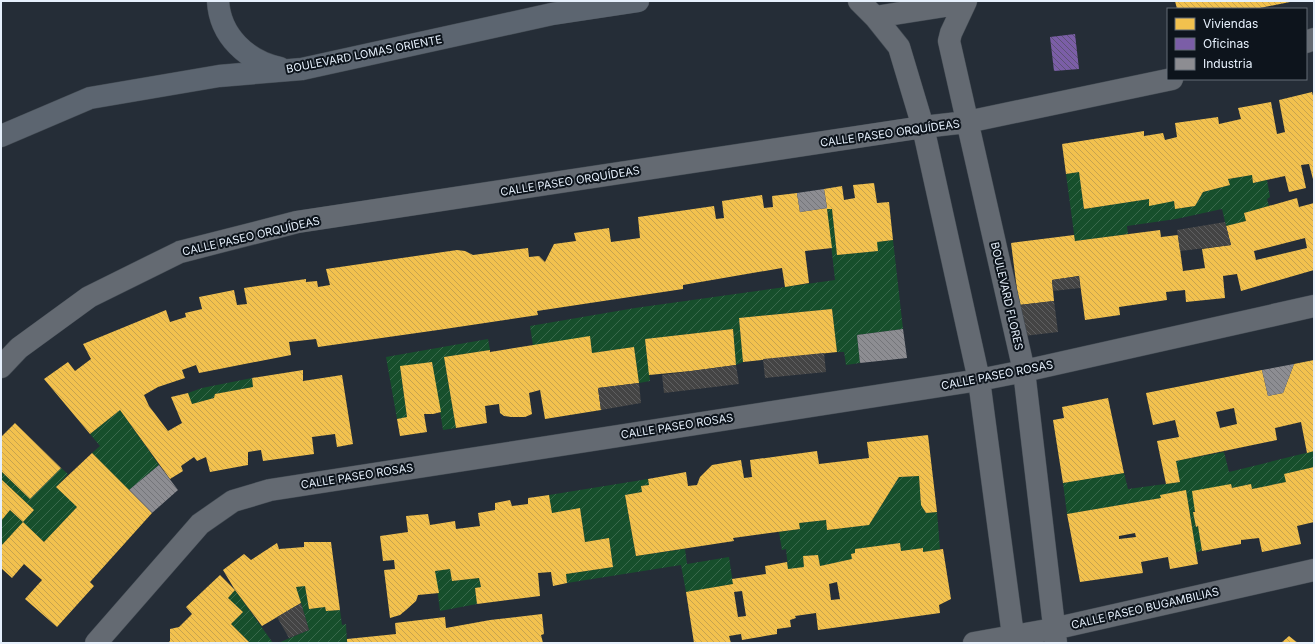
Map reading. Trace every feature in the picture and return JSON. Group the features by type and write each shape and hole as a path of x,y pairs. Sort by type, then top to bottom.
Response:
{"street":[{"path":"218,1 221,20 228,35 239,48 253,58 268,65 285,69 302,69"},
{"name":"BOULEVARD LOMAS ORIENTE","path":"1,136 90,98 219,76 302,69 552,14 638,1"},
{"path":"858,1 875,17 902,52 923,127 979,380 1014,640"},
{"name":"BOULEVARD FLORES","path":"875,17 965,2"},
{"name":"BOULEVARD FLORES","path":"965,2 949,41 1024,371 1055,636"},
{"name":"CALLE PASEO ORQUÍDEAS","path":"1,367 19,348 89,297 180,252 297,222 923,127 967,122 1167,80"},
{"name":"CALLE PASEO ROSAS","path":"96,643 200,524 233,501 270,490 979,380 1314,306"},
{"name":"CALLE PASEO BUGAMBILIAS","path":"974,643 1055,636 1314,570"}],"green space":[{"path":"1079,172 1084,209 1149,199 1150,205 1174,201 1175,209 1195,206 1203,192 1230,185 1228,179 1252,175 1253,183 1267,180 1270,197 1267,199 1269,206 1244,213 1246,221 1226,226 1222,209 1176,219 1127,226 1128,234 1075,241 1066,174"},
{"path":"827,209 832,209 837,255 877,251 877,242 893,240 903,329 857,335 860,363 846,365 844,352 837,352 832,309 739,318 743,362 736,365 733,329 645,339 650,381 639,383 634,347 592,353 590,337 533,346 530,326 635,308 835,280"},
{"path":"488,339 490,350 444,357 456,428 443,430 432,362 400,367 407,417 397,419 386,357"},
{"path":"252,378 253,387 215,394 214,398 192,404 188,393 202,388"},
{"path":"120,410 159,465 129,490 92,453 100,446 90,434"},
{"path":"1314,451 1314,467 1285,474 1286,482 1252,489 1251,484 1232,488 1231,484 1193,512 1196,527 1198,526 1202,551 1196,552 1186,490 1161,495 1161,498 1067,514 1063,483 1124,473 1128,489 1180,482 1176,461 1224,452 1229,472"},
{"path":"61,468 68,474 56,487 77,507 44,542 23,522 34,510 1,479 1,471 30,499"},
{"path":"919,476 921,505 926,513 937,512 940,549 923,552 923,548 901,551 900,543 855,549 855,553 851,554 852,559 820,566 818,555 803,556 804,567 788,569 786,549 782,550 779,532 800,529 799,523 826,520 827,530 869,525 899,477"},
{"path":"648,479 649,485 641,486 642,492 625,495 636,556 685,549 687,564 729,557 733,584 686,592 681,565 567,583 566,574 613,567 609,538 585,542 580,508 552,513 549,495"},
{"path":"10,510 23,522 1,546 1,521"},
{"path":"450,569 452,581 479,578 481,587 475,588 477,604 440,611 435,571"},
{"path":"305,586 309,609 325,607 326,611 340,610 342,625 346,624 347,643 278,643 309,630 296,587"},
{"path":"235,590 273,643 250,643 231,624 243,612 228,598"}],"building: Viviendas":[{"path":"1175,1 1290,1 1260,8 1177,8"},
{"path":"1312,92 1314,99 1314,183 1309,164 1301,165 1306,188 1289,192 1285,176 1253,183 1252,175 1228,179 1230,185 1203,192 1195,206 1175,209 1174,201 1149,206 1149,199 1084,209 1079,172 1066,174 1062,144 1144,131 1144,136 1163,133 1165,140 1177,137 1175,123 1218,117 1219,124 1241,119 1238,108 1271,102 1277,134 1285,132 1279,100"},
{"path":"874,183 877,203 889,202 893,240 877,242 878,251 837,255 832,209 827,209 832,248 805,251 809,283 785,287 782,268 683,285 683,289 537,311 538,315 318,347 316,339 289,342 291,355 199,373 196,365 182,370 185,378 158,387 144,395 149,406 168,431 182,423 171,397 188,393 192,404 214,398 215,394 253,387 252,378 303,370 303,381 342,375 353,444 337,447 335,434 312,437 314,454 263,461 261,450 248,452 248,465 210,472 206,457 197,461 194,457 181,466 183,471 170,479 120,410 90,434 44,379 68,362 75,371 91,359 83,344 166,310 170,322 186,317 185,313 202,309 199,297 234,290 237,305 247,304 244,288 306,279 306,282 317,281 318,287 330,285 326,269 457,250 465,251 473,255 528,248 529,257 539,256 545,262 554,244 576,241 574,233 609,228 611,242 640,238 638,217 714,206 716,219 724,218 722,201 762,195 764,208 773,207 772,196 797,193 800,212 827,208 824,189 842,186 844,200 855,198 853,185"},
{"path":"1297,198 1299,207 1314,203 1314,270 1241,291 1237,274 1223,276 1225,298 1186,302 1185,290 1166,292 1167,300 1119,307 1120,315 1085,320 1079,276 1052,280 1054,301 1019,305 1011,243 1074,235 1075,241 1160,230 1161,237 1178,235 1183,271 1205,268 1202,249 1231,245 1226,226 1246,221 1244,213","holes":["1305,238 1307,248 1256,260 1254,251"]},
{"path":"832,309 837,352 743,362 739,318"},
{"path":"733,329 736,365 649,375 645,339"},
{"path":"590,336 592,353 634,347 639,383 598,388 601,410 545,419 540,390 529,393 532,414 525,417 504,416 500,413 499,404 485,406 487,423 456,428 444,357 490,350 490,352"},
{"path":"1314,360 1314,451 1307,453 1301,422 1275,428 1277,440 1176,461 1180,482 1166,484 1157,441 1179,437 1175,420 1153,425 1146,393 1262,370 1268,396 1283,393 1294,364","holes":["1234,408 1237,424 1220,428 1216,412"]},
{"path":"432,362 441,412 424,414 427,432 400,436 397,419 407,417 400,366"},
{"path":"1108,398 1124,473 1063,483 1053,420 1064,418 1062,407"},
{"path":"15,423 61,468 30,499 1,471 1,437"},
{"path":"928,435 937,512 926,513 921,505 919,476 899,477 869,525 827,530 826,520 799,523 800,529 733,538 734,541 636,556 625,495 642,492 641,486 649,485 648,479 686,472 688,486 697,485 700,477 712,465 741,460 744,478 752,477 750,460 817,451 819,464 869,458 867,442"},
{"path":"92,453 152,513 90,582 94,586 57,627 25,599 42,580 24,564 12,578 1,568 1,546 23,522 44,542 77,507 56,487"},
{"path":"1314,467 1314,522 1297,526 1301,544 1262,552 1259,538 1241,540 1241,544 1202,551 1198,526 1196,527 1193,512 1195,512 1192,491 1231,484 1232,488 1251,484 1252,489 1286,482 1284,474"},
{"path":"1,479 34,510 23,522 10,510 1,521"},
{"path":"1186,490 1198,564 1170,569 1168,557 1141,562 1143,573 1080,582 1067,514 1161,498 1160,495","holes":["1135,533 1136,537 1119,539 1119,536"]},
{"path":"549,495 552,513 580,508 585,542 609,538 613,567 566,574 567,583 553,586 551,572 538,573 540,596 477,604 475,588 481,587 479,578 452,581 450,569 435,571 439,593 418,595 416,601 400,615 390,618 384,570 395,569 394,560 383,561 380,536 408,532 406,516 428,514 430,525 455,521 456,529 480,526 478,513 495,510 495,503 510,500 512,506 528,504 528,498"},
{"path":"304,542 331,542 340,610 326,611 325,607 309,609 305,586 296,587 301,603 262,626 235,590 223,570 244,554 251,560 277,543 279,549 304,547"},
{"path":"900,543 901,551 923,548 923,552 943,549 951,599 939,605 940,613 818,630 816,613 795,616 796,618 790,620 791,627 777,629 777,634 742,640 741,634 729,636 731,643 694,643 686,592 733,584 732,579 766,574 765,566 787,562 788,569 804,567 803,556 818,555 820,566 852,559 851,554 855,553 855,549","holes":["837,582 840,599 831,600 829,584","742,591 746,616 738,617 734,592"]},
{"path":"220,575 235,590 228,598 243,612 231,624 250,643 168,643 170,641 170,629 179,627 192,614 186,607"},
{"path":"542,614 544,634 541,635 543,643 347,643 347,639 396,634 395,623 445,617 446,628 490,620"},
{"path":"1289,636 1298,643 1281,643"}],"building: Oficinas":[{"path":"1075,34 1079,69 1054,71 1050,37"}],"building: Industria":[{"path":"824,189 827,208 800,212 797,193"},
{"path":"903,329 907,358 860,363 857,335"},
{"path":"1294,364 1283,393 1268,396 1262,370"},
{"path":"159,465 178,490 152,513 129,490"}],"building: Otros":[{"path":"1225,222 1231,245 1180,251 1177,230"},
{"path":"1079,276 1080,288 1053,291 1052,280"},
{"path":"1054,301 1058,332 1024,336 1019,305"},
{"path":"824,353 826,372 765,378 763,359"},
{"path":"736,365 739,384 664,393 662,375"},
{"path":"639,383 641,403 601,410 598,388"},
{"path":"301,603 309,630 289,638 277,617"}]}
